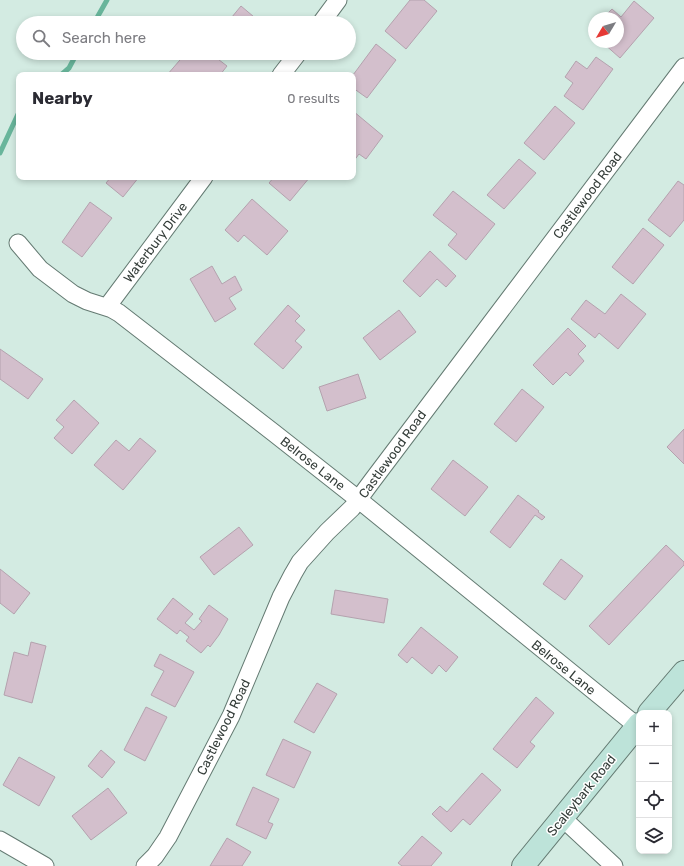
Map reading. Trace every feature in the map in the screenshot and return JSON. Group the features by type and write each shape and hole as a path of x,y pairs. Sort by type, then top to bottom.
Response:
{"street":[{"path":"325,16 338,0"},
{"path":"283,72 293,60"},
{"name":"Castlewood Road","path":"145,866 155,856 168,837 231,716 281,597 300,562 359,500 372,480 684,67"},
{"name":"Waterbury Drive","path":"107,307 202,180"},
{"name":"Belrose Lane","path":"18,243 40,269 73,294 119,313 636,716"},
{"name":"Scaleybark Road","path":"651,710 684,672"},
{"name":"Scaleybark Road","path":"523,866 636,728"},
{"path":"561,819 570,825 614,866"},
{"path":"0,840 45,866"}],"building":[{"path":"410,0 424,0 437,11 406,49 385,31"},
{"path":"634,1 654,18 620,58 609,48 624,48 624,13"},
{"path":"241,6 253,16 233,16"},
{"path":"376,44 396,60 367,98 356,90 355,72"},
{"path":"596,57 613,69 583,110 564,96 573,83 565,77 576,61 587,69"},
{"path":"180,60 219,60 227,66 222,72 170,72"},
{"path":"555,106 575,123 544,160 524,143"},
{"path":"356,114 383,136 366,159 359,154 356,158"},
{"path":"519,159 536,173 504,209 487,195"},
{"path":"108,180 137,180 123,197 106,183"},
{"path":"272,180 308,180 290,201 269,183"},
{"path":"678,181 684,185 684,220 670,237 648,220"},
{"path":"453,191 495,224 466,260 448,245 457,234 433,215"},
{"path":"252,199 288,231 267,255 244,235 238,242 225,230"},
{"path":"90,202 112,218 82,257 62,242"},
{"path":"643,228 664,245 633,284 612,267"},
{"path":"430,251 456,276 446,287 437,279 420,297 403,281"},
{"path":"212,266 222,284 235,276 242,290 229,298 236,309 215,322 190,279"},
{"path":"621,294 646,314 618,349 599,333 595,338 571,319 586,300 605,314"},
{"path":"288,305 300,316 295,321 305,330 295,341 302,347 283,369 254,344"},
{"path":"399,310 416,332 380,360 363,338"},
{"path":"568,328 586,346 578,354 584,361 570,376 566,372 553,385 533,365"},
{"path":"0,349 43,379 28,399 0,379"},
{"path":"358,374 366,398 327,411 319,387"},
{"path":"522,389 544,407 516,442 494,424"},
{"path":"74,400 99,423 72,454 54,438 64,427 56,420"},
{"path":"684,429 684,464 667,447"},
{"path":"140,438 156,451 123,490 94,465 116,440 129,451"},
{"path":"453,460 488,487 465,516 431,489"},
{"path":"518,495 545,517 542,520 535,515 510,548 490,532"},
{"path":"239,527 253,545 214,575 200,557"},
{"path":"666,545 684,562 684,565 609,645 589,626"},
{"path":"561,559 583,576 565,600 543,584"},
{"path":"0,569 30,593 14,614 0,603"},
{"path":"335,590 388,599 384,623 331,614"},
{"path":"173,598 193,614 185,623 194,630 202,621 199,619 209,605 228,619 210,647 208,645 201,653 186,641 189,637 180,630 177,634 157,619"},
{"path":"421,627 458,657 446,672 439,665 432,674 412,657 407,663 398,655"},
{"path":"31,642 46,646 32,703 4,695 14,652 28,656"},
{"path":"160,654 194,672 175,707 151,695 164,671 154,666"},
{"path":"317,683 337,694 314,733 294,722"},
{"path":"536,697 554,713 530,742 535,746 517,768 493,749"},
{"path":"146,707 167,717 145,761 124,750"},
{"path":"283,739 311,752 294,788 266,775"},
{"path":"101,750 115,762 102,778 88,766"},
{"path":"19,757 55,777 39,806 3,785"},
{"path":"482,773 501,790 470,825 463,819 451,832 432,814 440,806 447,812"},
{"path":"253,787 279,799 268,822 273,824 266,839 236,825"},
{"path":"108,788 127,813 91,840 72,816"},
{"path":"422,836 442,853 431,866 402,866 398,863"},
{"path":"227,838 251,852 242,866 210,866"}],"waterway":[{"path":"98,16 107,0"},
{"path":"64,72 69,68 73,60"},
{"path":"0,153 16,118"}]}
